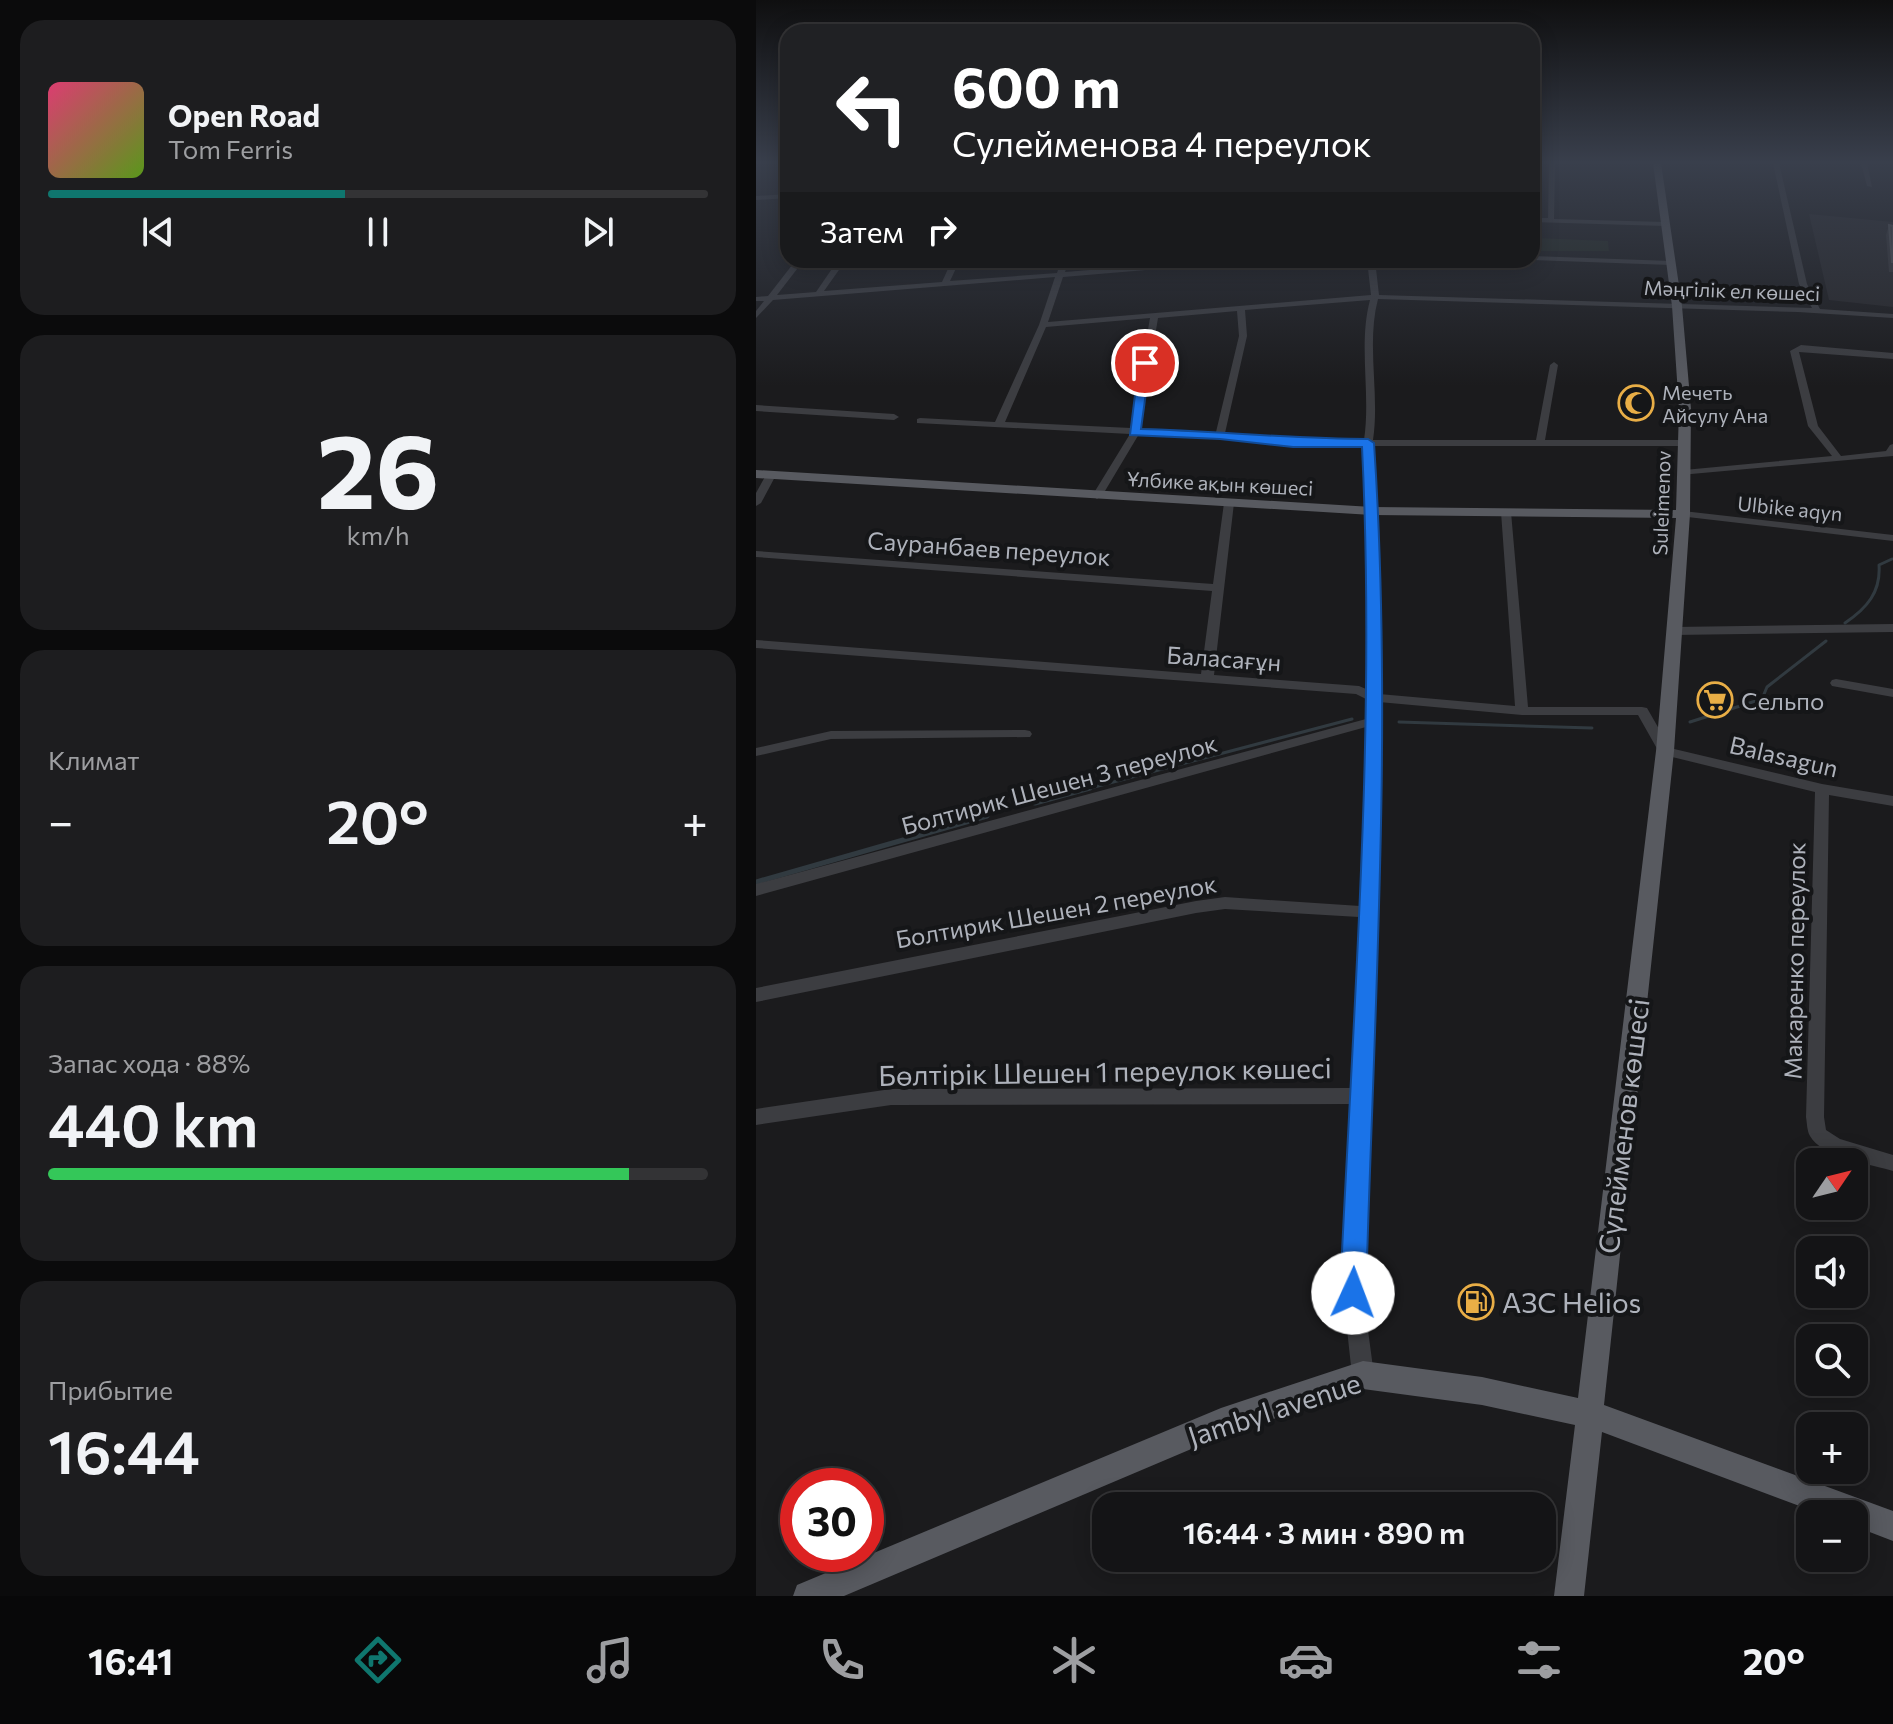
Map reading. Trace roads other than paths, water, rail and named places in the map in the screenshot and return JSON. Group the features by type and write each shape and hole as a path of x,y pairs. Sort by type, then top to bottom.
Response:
{"main road":[{"name":"Suleimenov","path":"1665,751 1683,514 1685,409 1677,306 1667,237"},
{"name":"Ұлбике ақын көшесі","path":"763,475 1372,511 1683,514"},
{"name":"Сүлейменов көшесі","path":"1569,1596 1665,751"},
{"name":"Jambyl avenue","path":"808,1596 1221,1422 1363,1375 1482,1391 1590,1414 1893,1526"}],"street":[{"path":"1793,237 1803,284 1817,310"},
{"path":"1540,258 1671,263"},
{"path":"756,316 794,268"},
{"path":"818,294 836,268"},
{"path":"945,283 952,268"},
{"path":"999,424 1043,325 1062,268"},
{"path":"756,299 1130,268"},
{"path":"1363,1375 1353,1293 1374,698 1368,443 1372,416 1369,319 1375,297 1372,268"},
{"name":"Мәңгілік ел көшесі","path":"1043,325 1375,297 1817,310 1893,316"},
{"path":"1220,435 1243,336 1241,309"},
{"path":"1097,496 1135,433 1154,316"},
{"path":"1838,458 1813,426 1794,351 1801,348 1893,356"},
{"path":"1540,442 1554,365"},
{"path":"756,408 894,417"},
{"path":"920,421 1220,435 1293,443 1684,443"},
{"path":"1684,473 1892,452"},
{"path":"756,503 763,475"},
{"path":"1207,679 1229,503"},
{"path":"1506,512 1522,711"},
{"name":"Ulbike aqyn","path":"1683,514 1893,538"},
{"name":"Сауранбаев переулок","path":"756,554 1218,588"},
{"path":"1674,631 1893,628"},
{"name":"Баласағұн","path":"756,644 1359,690 1374,698 1522,711 1642,711 1665,751"},
{"path":"1836,683 1893,693"},
{"name":"Болтирик Шешен 3 переулок","path":"756,890 1373,721"},
{"path":"756,752 831,735 1025,734"},
{"name":"Balasagun","path":"1665,751 1822,789 1893,801"},
{"name":"Макаренко переулок","path":"1822,789 1815,1117 1818,1134 1835,1146 1893,1163"},
{"name":"Болтирик Шешен 2 переулок","path":"756,995 1181,909 1225,903 1368,912"},
{"name":"Бөлтірік Шешен 1 переулок көшесі","path":"756,1117 891,1097 1360,1096"}],"waterway":[{"path":"1845,623 1871,598 1878,583 1879,565 1892,559"},
{"path":"1690,722 1762,699 1767,687 1826,641"},
{"path":"1083,790 1352,719"},
{"path":"1399,722 1592,728"},
{"path":"1035,803 1090,788"},
{"path":"756,882 987,816"}],"place":[{"name":"Мечеть Айсулу Ана","path":"1636,403"},
{"name":"Сельпо","path":"1715,700"},
{"name":"АЗС Helios","path":"1476,1302"}]}
